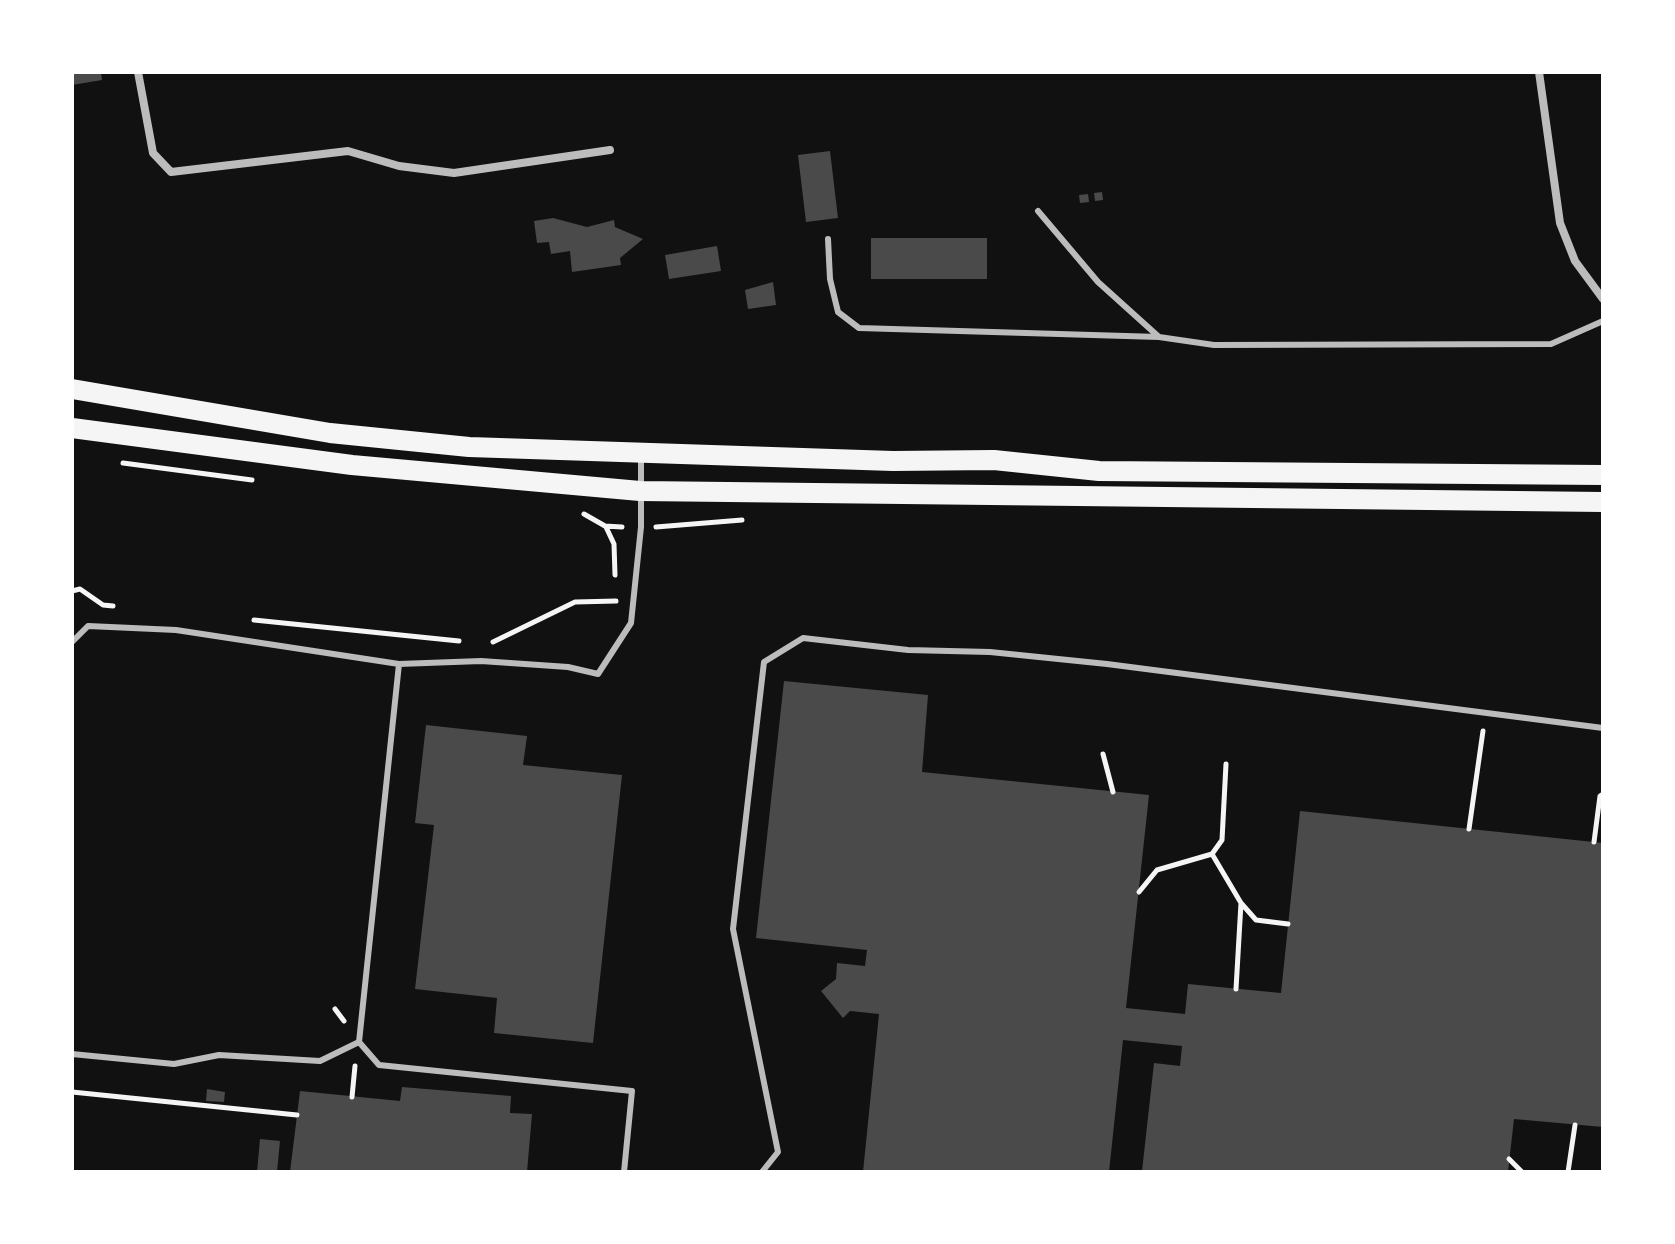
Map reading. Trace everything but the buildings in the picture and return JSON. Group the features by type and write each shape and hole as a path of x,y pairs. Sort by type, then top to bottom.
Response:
{"main road":[{"path":"72,389 330,433 469,447 641,454 994,460 1099,471 1603,475"},
{"path":"72,428 352,465 640,491 866,496 1603,502"}],"street":[{"path":"138,72 153,153 171,172 348,151 399,166 454,173 610,150"},
{"path":"1539,72 1560,223 1575,261 1603,299"}],"lane":[{"path":"1038,211 1098,282 1159,337"},
{"path":"828,239 830,279 838,312 859,328 1159,337 1214,345 1551,344 1603,321"},
{"path":"72,642 88,626 176,630 399,664 481,661 568,667 598,674 631,623 641,527 641,454"},
{"path":"762,1172 778,1152 733,929 764,662 803,638 908,650 990,652 1107,664 1603,728"},
{"path":"399,664 359,1042 379,1065 632,1091 624,1172"},
{"path":"72,1054 174,1064 219,1055 320,1061 359,1042"}],"path":[{"path":"488,644 575,602 616,602 614,544 605,526"},
{"path":"72,591 80,589 103,605 118,606"},
{"path":"242,619 473,643"},
{"path":"1469,829 1485,713"},
{"path":"1103,754 1113,792"},
{"path":"1139,892 1157,870 1212,854 1222,840 1226,764"},
{"path":"1594,842 1600,796 1603,794"},
{"path":"1212,854 1241,903 1256,920 1288,924"},
{"path":"1236,989 1241,903"},
{"path":"72,1092 297,1115"},
{"path":"1568,1172 1575,1125"},
{"path":"1509,1159 1522,1172"}]}
